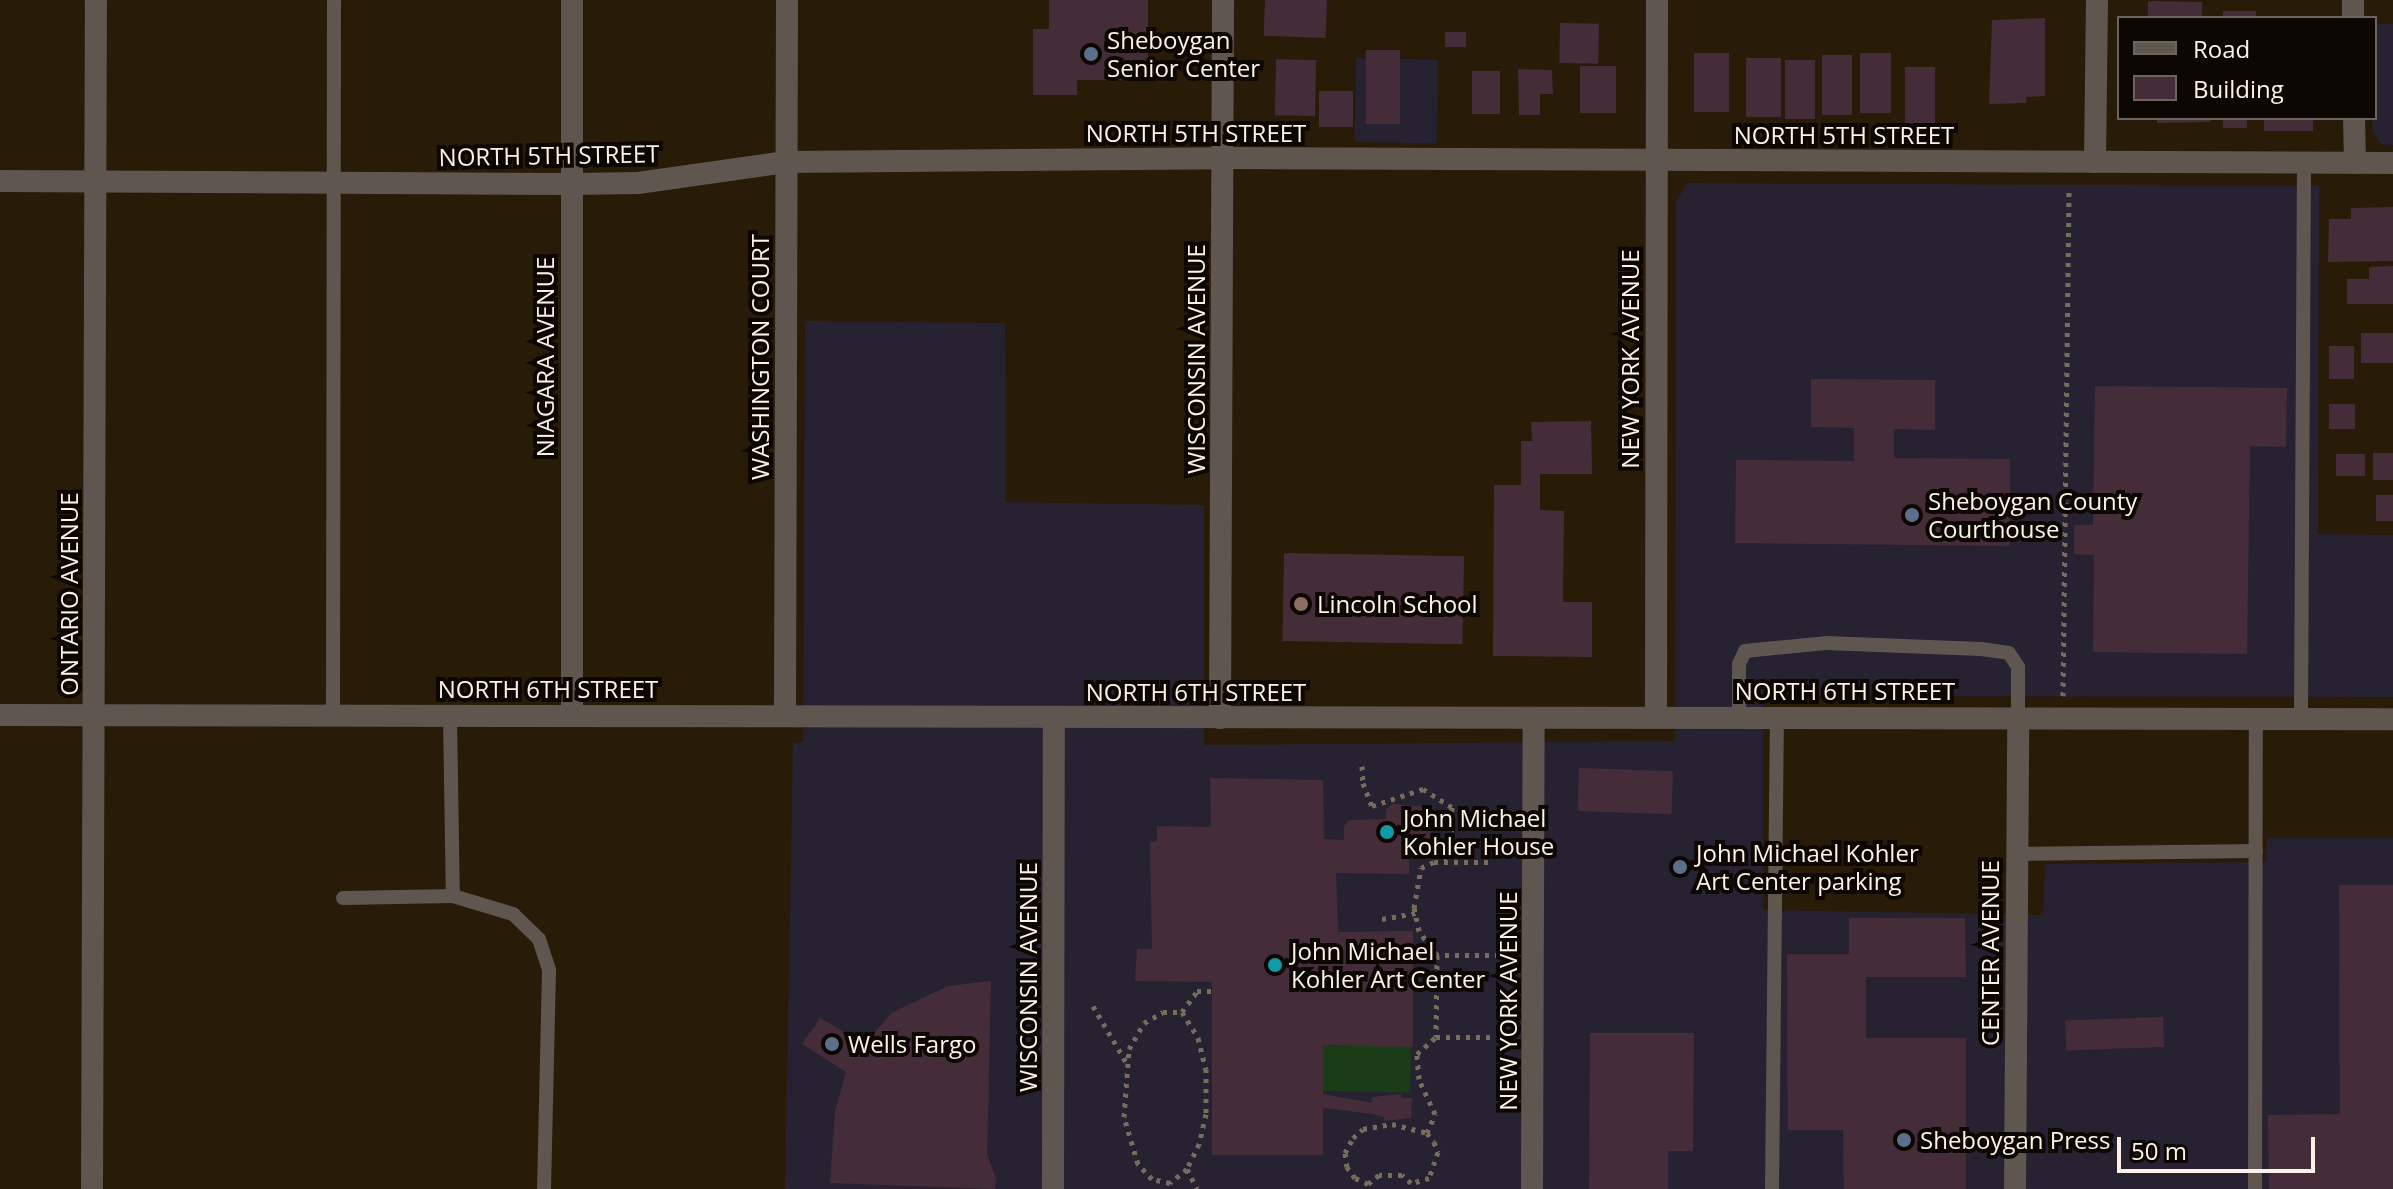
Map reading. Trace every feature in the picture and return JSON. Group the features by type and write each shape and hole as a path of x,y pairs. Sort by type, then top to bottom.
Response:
{"street":[{"name":"ONTARIO AVENUE","path":"92,1189 96,0"},
{"name":"NIAGARA AVENUE","path":"572,0 572,715"},
{"name":"WASHINGTON COURT","path":"785,714 787,0"},
{"name":"WISCONSIN AVENUE","path":"1220,718 1223,0"},
{"name":"NEW YORK AVENUE","path":"1656,717 1657,0"},
{"path":"2095,162 2097,0"},
{"path":"2354,120 2355,163"},
{"name":"NORTH 5TH STREET","path":"0,181 638,183 786,162 1222,158 2393,163"},
{"name":"NORTH 6TH STREET","path":"0,715 2393,719"},
{"name":"CENTER AVENUE","path":"2015,1189 2018,717"},
{"name":"WISCONSIN AVENUE","path":"1053,1189 1054,718"},
{"name":"NEW YORK AVENUE","path":"1532,1189 1534,718"}],"lane":[{"path":"333,716 334,0"},
{"path":"2301,718 2304,163"},
{"path":"1739,716 1738,668 1745,651 1826,643 1981,649 2009,653 2018,664 2018,717"},
{"path":"450,715 453,896"},
{"path":"1772,1189 1777,716"},
{"path":"2255,1189 2256,717"},
{"path":"2017,854 2256,851"},
{"path":"343,898 453,896 513,914 539,939 549,970 544,1189"}],"path":[{"path":"2060,717 2066,677 2069,192"},
{"path":"1362,766 1363,783 1372,806 1423,789 1452,807 1451,836 1443,862"},
{"path":"1436,1037 1437,955 1419,931 1415,913 1416,879 1421,868 1443,862 1489,862"},
{"path":"1382,919 1415,913"},
{"path":"1437,955 1534,955"},
{"path":"1182,1012 1197,991 1212,991"},
{"path":"1093,1006 1127,1063"},
{"path":"1163,1012 1182,1012 1198,1038 1206,1069 1206,1114 1199,1144 1187,1169 1170,1183 1152,1179 1138,1164 1124,1117 1127,1063 1129,1049 1144,1023 1163,1012"},
{"path":"1427,1133 1435,1114 1419,1079 1417,1054 1436,1037 1534,1037"},
{"path":"1392,1124 1427,1133 1438,1152 1429,1178 1411,1183 1402,1175 1379,1175 1368,1184 1355,1178 1347,1167 1345,1153 1363,1129 1392,1124"},
{"path":"1187,1169 1197,1189"}],"shaded area":[{"path":"2377,24 2393,24 2393,145 2381,144 2372,130 2372,120 2377,120"},
{"path":"1356,58 1438,59 1437,143 1355,142"},
{"path":"1687,183 2319,186 2318,534 2393,535 2393,697 1763,696 1763,910 2043,915 2045,864 2266,862 2267,838 2393,838 2393,1189 785,1189 793,743 803,742 805,321 1005,323 1006,502 1204,505 1204,745 1675,741 1676,202"}],"green space":[{"path":"1323,1045 1411,1047 1410,1093 1322,1091"}],"building":[{"name":"Sheboygan Senior Center","path":"1049,0 1148,0 1148,80 1077,80 1077,95 1033,95 1033,29 1049,29"},
{"path":"1265,0 1327,0 1326,38 1264,36"},
{"path":"2148,1 2202,2 2202,16 2148,16"},
{"path":"2223,11 2256,11 2256,16 2223,16"},
{"path":"2045,18 2045,96 2026,97 2026,103 1989,104 1992,20"},
{"path":"1560,23 1599,24 1598,64 1559,63"},
{"path":"1445,32 1466,32 1466,47 1445,47"},
{"path":"1366,50 1400,50 1400,124 1366,124"},
{"path":"1694,53 1729,53 1729,112 1694,112"},
{"path":"1860,53 1891,53 1891,113 1860,113"},
{"path":"1822,55 1852,55 1852,115 1822,115"},
{"path":"1746,58 1781,58 1781,117 1746,117"},
{"path":"1276,59 1316,60 1315,116 1275,115"},
{"path":"1785,60 1815,60 1815,119 1785,119"},
{"path":"1580,66 1616,66 1616,113 1580,113"},
{"path":"1905,67 1935,67 1935,126 1905,126"},
{"path":"1518,69 1552,70 1553,94 1540,94 1540,115 1519,115"},
{"path":"1472,71 1500,71 1500,114 1472,114"},
{"path":"1319,91 1353,91 1353,127 1319,127"},
{"path":"2157,120 2210,120 2210,122 2157,123"},
{"path":"2223,120 2247,120 2247,128 2223,128"},
{"path":"2264,120 2313,120 2313,131 2264,131"},
{"path":"2393,207 2393,261 2328,262 2329,219 2351,219 2351,208"},
{"path":"2393,266 2393,304 2347,304 2347,279 2369,279 2369,267"},
{"path":"2361,333 2393,333 2393,363 2361,363"},
{"path":"2329,346 2354,346 2354,379 2329,379"},
{"path":"1811,379 1935,380 1935,430 1894,429 1894,458 2010,459 2010,546 1735,543 1736,460 1854,461 1854,428 1811,427"},
{"path":"2095,386 2287,388 2286,447 2250,446 2247,654 2093,652 2094,555 2074,554 2074,525 2093,525"},
{"path":"2329,404 2355,404 2355,429 2329,429"},
{"path":"1591,421 1592,474 1540,474 1540,510 1564,511 1563,602 1592,602 1592,657 1493,656 1494,485 1521,485 1521,441 1532,441 1531,422"},
{"path":"2373,453 2393,453 2393,480 2373,480"},
{"path":"2336,454 2365,454 2365,476 2336,476"},
{"path":"2376,495 2393,495 2393,521 2376,521"},
{"path":"1284,553 1464,556 1462,644 1282,641"},
{"path":"1579,768 1673,771 1671,814 1577,811"},
{"name":"John Michael Kohler Art Center","path":"1210,778 1323,780 1324,839 1344,840 1344,826 1349,820 1386,819 1386,810 1392,804 1431,807 1431,853 1409,852 1409,874 1336,873 1338,932 1413,931 1413,1047 1323,1045 1323,1094 1372,1103 1372,1097 1401,1094 1401,1098 1412,1098 1411,1118 1384,1121 1384,1117 1373,1114 1323,1108 1323,1155 1212,1155 1212,982 1135,981 1137,949 1152,949 1150,842 1157,841 1157,826 1211,827"},
{"path":"2339,885 2393,885 2393,1189 2269,1189 2268,1115 2340,1114"},
{"path":"1849,918 1965,918 1966,977 1866,977 1866,1038 1966,1038 1966,1189 1844,1189 1843,1130 1788,1130 1787,954 1849,954"},
{"path":"991,981 987,1155 996,1178 995,1189 830,1183 835,1112 846,1072 802,1044 820,1018 865,1044 891,1013 948,986"},
{"path":"2163,1017 2164,1047 2066,1050 2065,1020"},
{"path":"1590,1033 1694,1033 1693,1151 1668,1151 1668,1189 1589,1189"}],"place":[{"name":"Sheboygan Senior Center","path":"1091,54"},
{"name":"Sheboygan County Courthouse","path":"1912,515"},
{"name":"Lincoln School","path":"1301,604"},
{"name":"John Michael Kohler House","path":"1387,832"},
{"name":"John Michael Kohler Art Center parking","path":"1680,867"},
{"name":"John Michael Kohler Art Center","path":"1275,965"},
{"name":"Wells Fargo","path":"832,1044"},
{"name":"Sheboygan Press","path":"1904,1140"}]}
